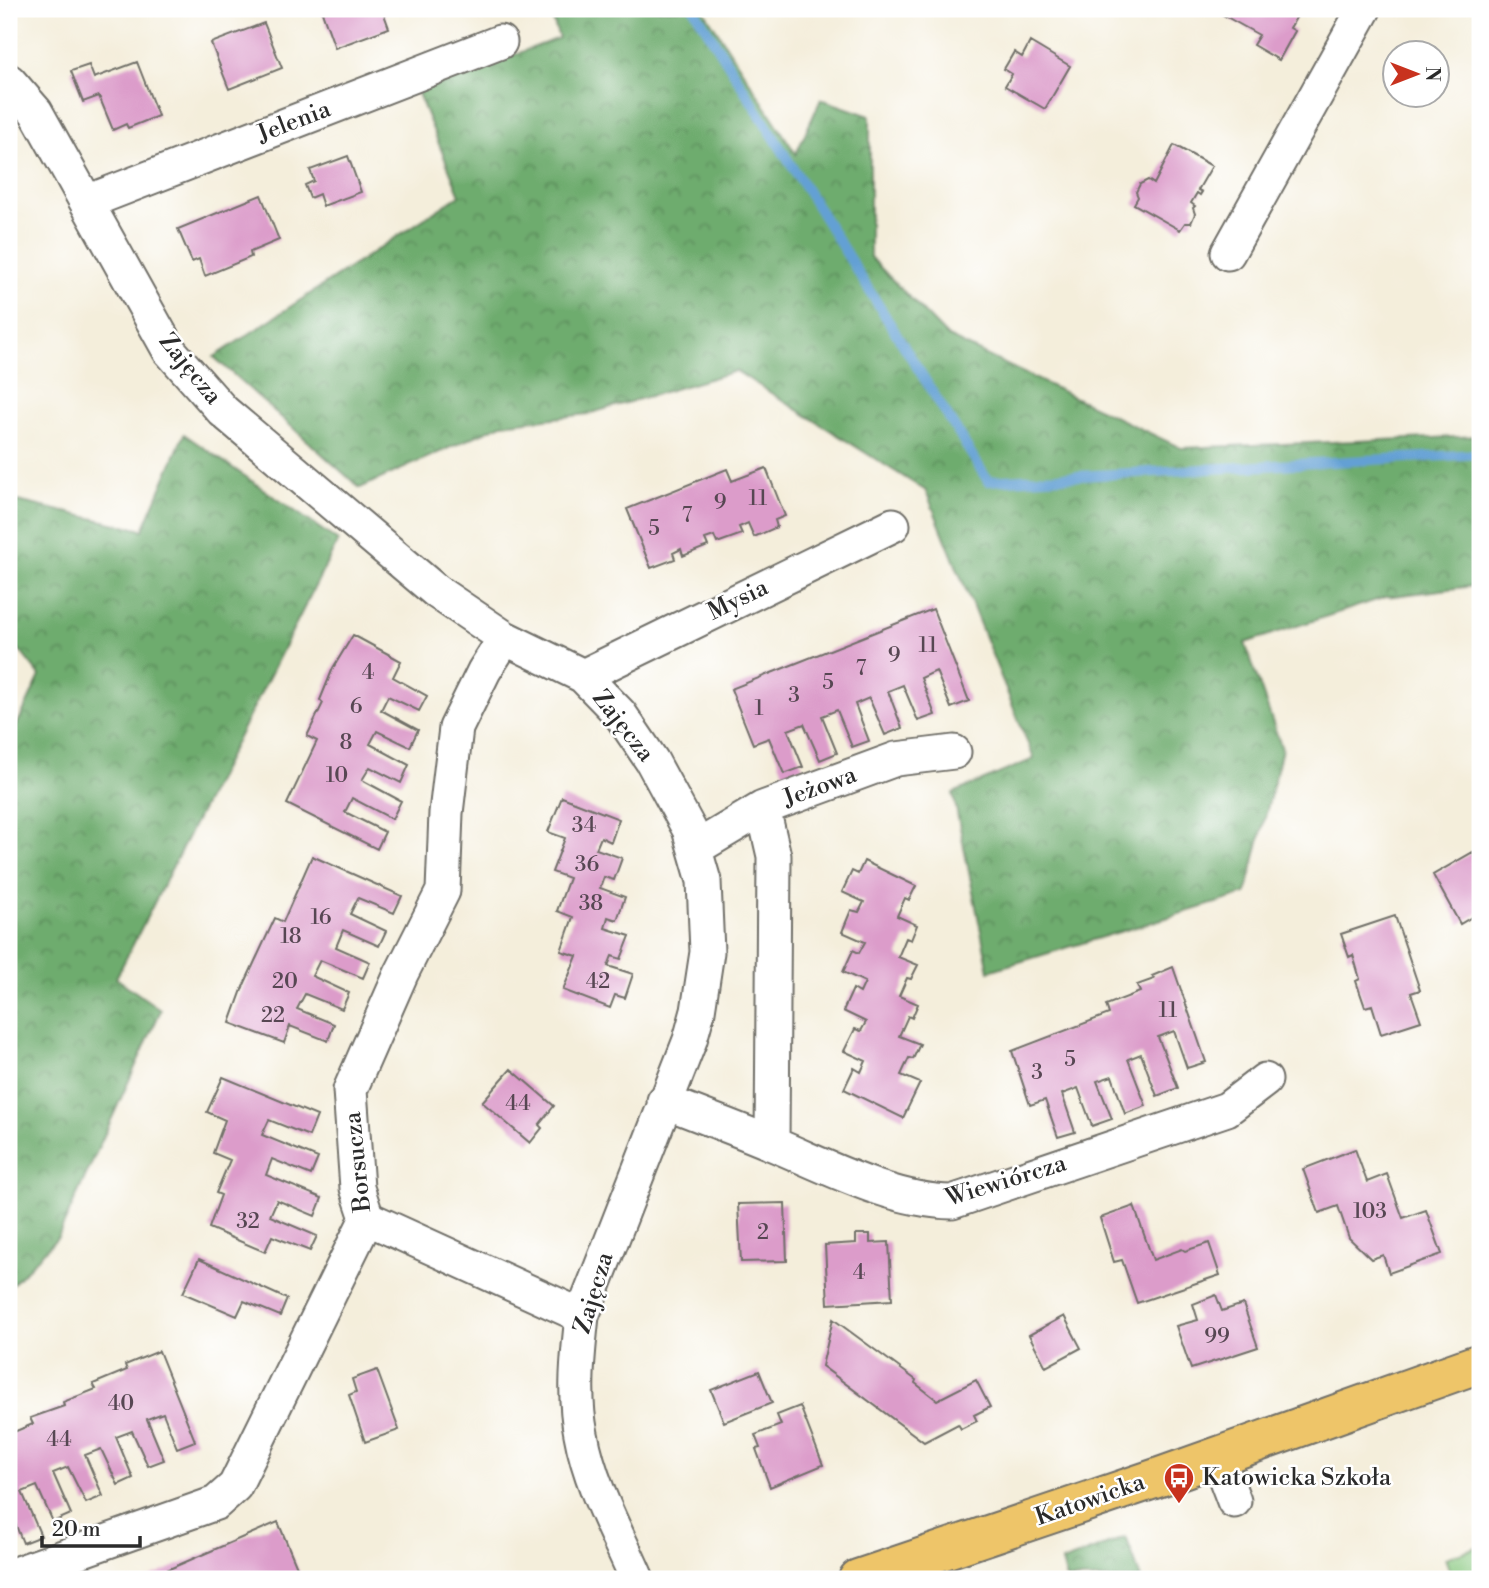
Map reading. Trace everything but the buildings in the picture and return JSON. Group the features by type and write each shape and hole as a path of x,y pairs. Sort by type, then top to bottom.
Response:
{"main road":[{"name":"Katowicka","path":"858,1579 1480,1363"}],"street":[{"path":"1228,253 1364,9"},
{"name":"Jelenia","path":"87,202 500,42"},
{"name":"Zajęcza","path":"9,81 36,112 169,349 223,411 437,592 505,638 583,676 620,714 652,761 689,830 704,881 706,906 706,953 690,1040 582,1316 578,1349 580,1433 595,1483 637,1579"},
{"name":"Mysia","path":"583,676 893,525"},
{"name":"Borsucza","path":"9,1576 216,1503 235,1486 367,1218 357,1188 350,1090 401,974 443,891 446,813 456,728 484,671 505,638"},
{"name":"Jeżowa","path":"696,848 763,808 897,759 954,752"},
{"path":"763,808 774,856 772,1144"},
{"name":"Wiewiórcza","path":"664,1101 848,1177 929,1202 953,1202 1227,1108 1265,1080"},
{"path":"367,1218 582,1316"},
{"path":"1217,1456 1234,1501"}],"green space":[{"path":"549,9 703,9 796,154 821,99 870,116 870,257 948,337 1181,448 1480,436 1480,585 1386,597 1245,643 1282,749 1246,894 989,971 953,793 1034,759 926,491 736,371 588,414 502,424 360,488 214,357 460,195 417,91 559,38"},
{"path":"184,434 338,541 116,978 161,1010 58,1237 9,1288 9,742 40,676 9,637 9,499 143,530"},
{"path":"1126,1537 1141,1579 1067,1579 1062,1562"},
{"path":"1480,1546 1480,1579 1453,1579 1445,1558"}],"waterway":[{"path":"694,9 988,481 1480,454"}],"place":[{"name":"Katowicka Szkoła","path":"1179,1505"}]}
